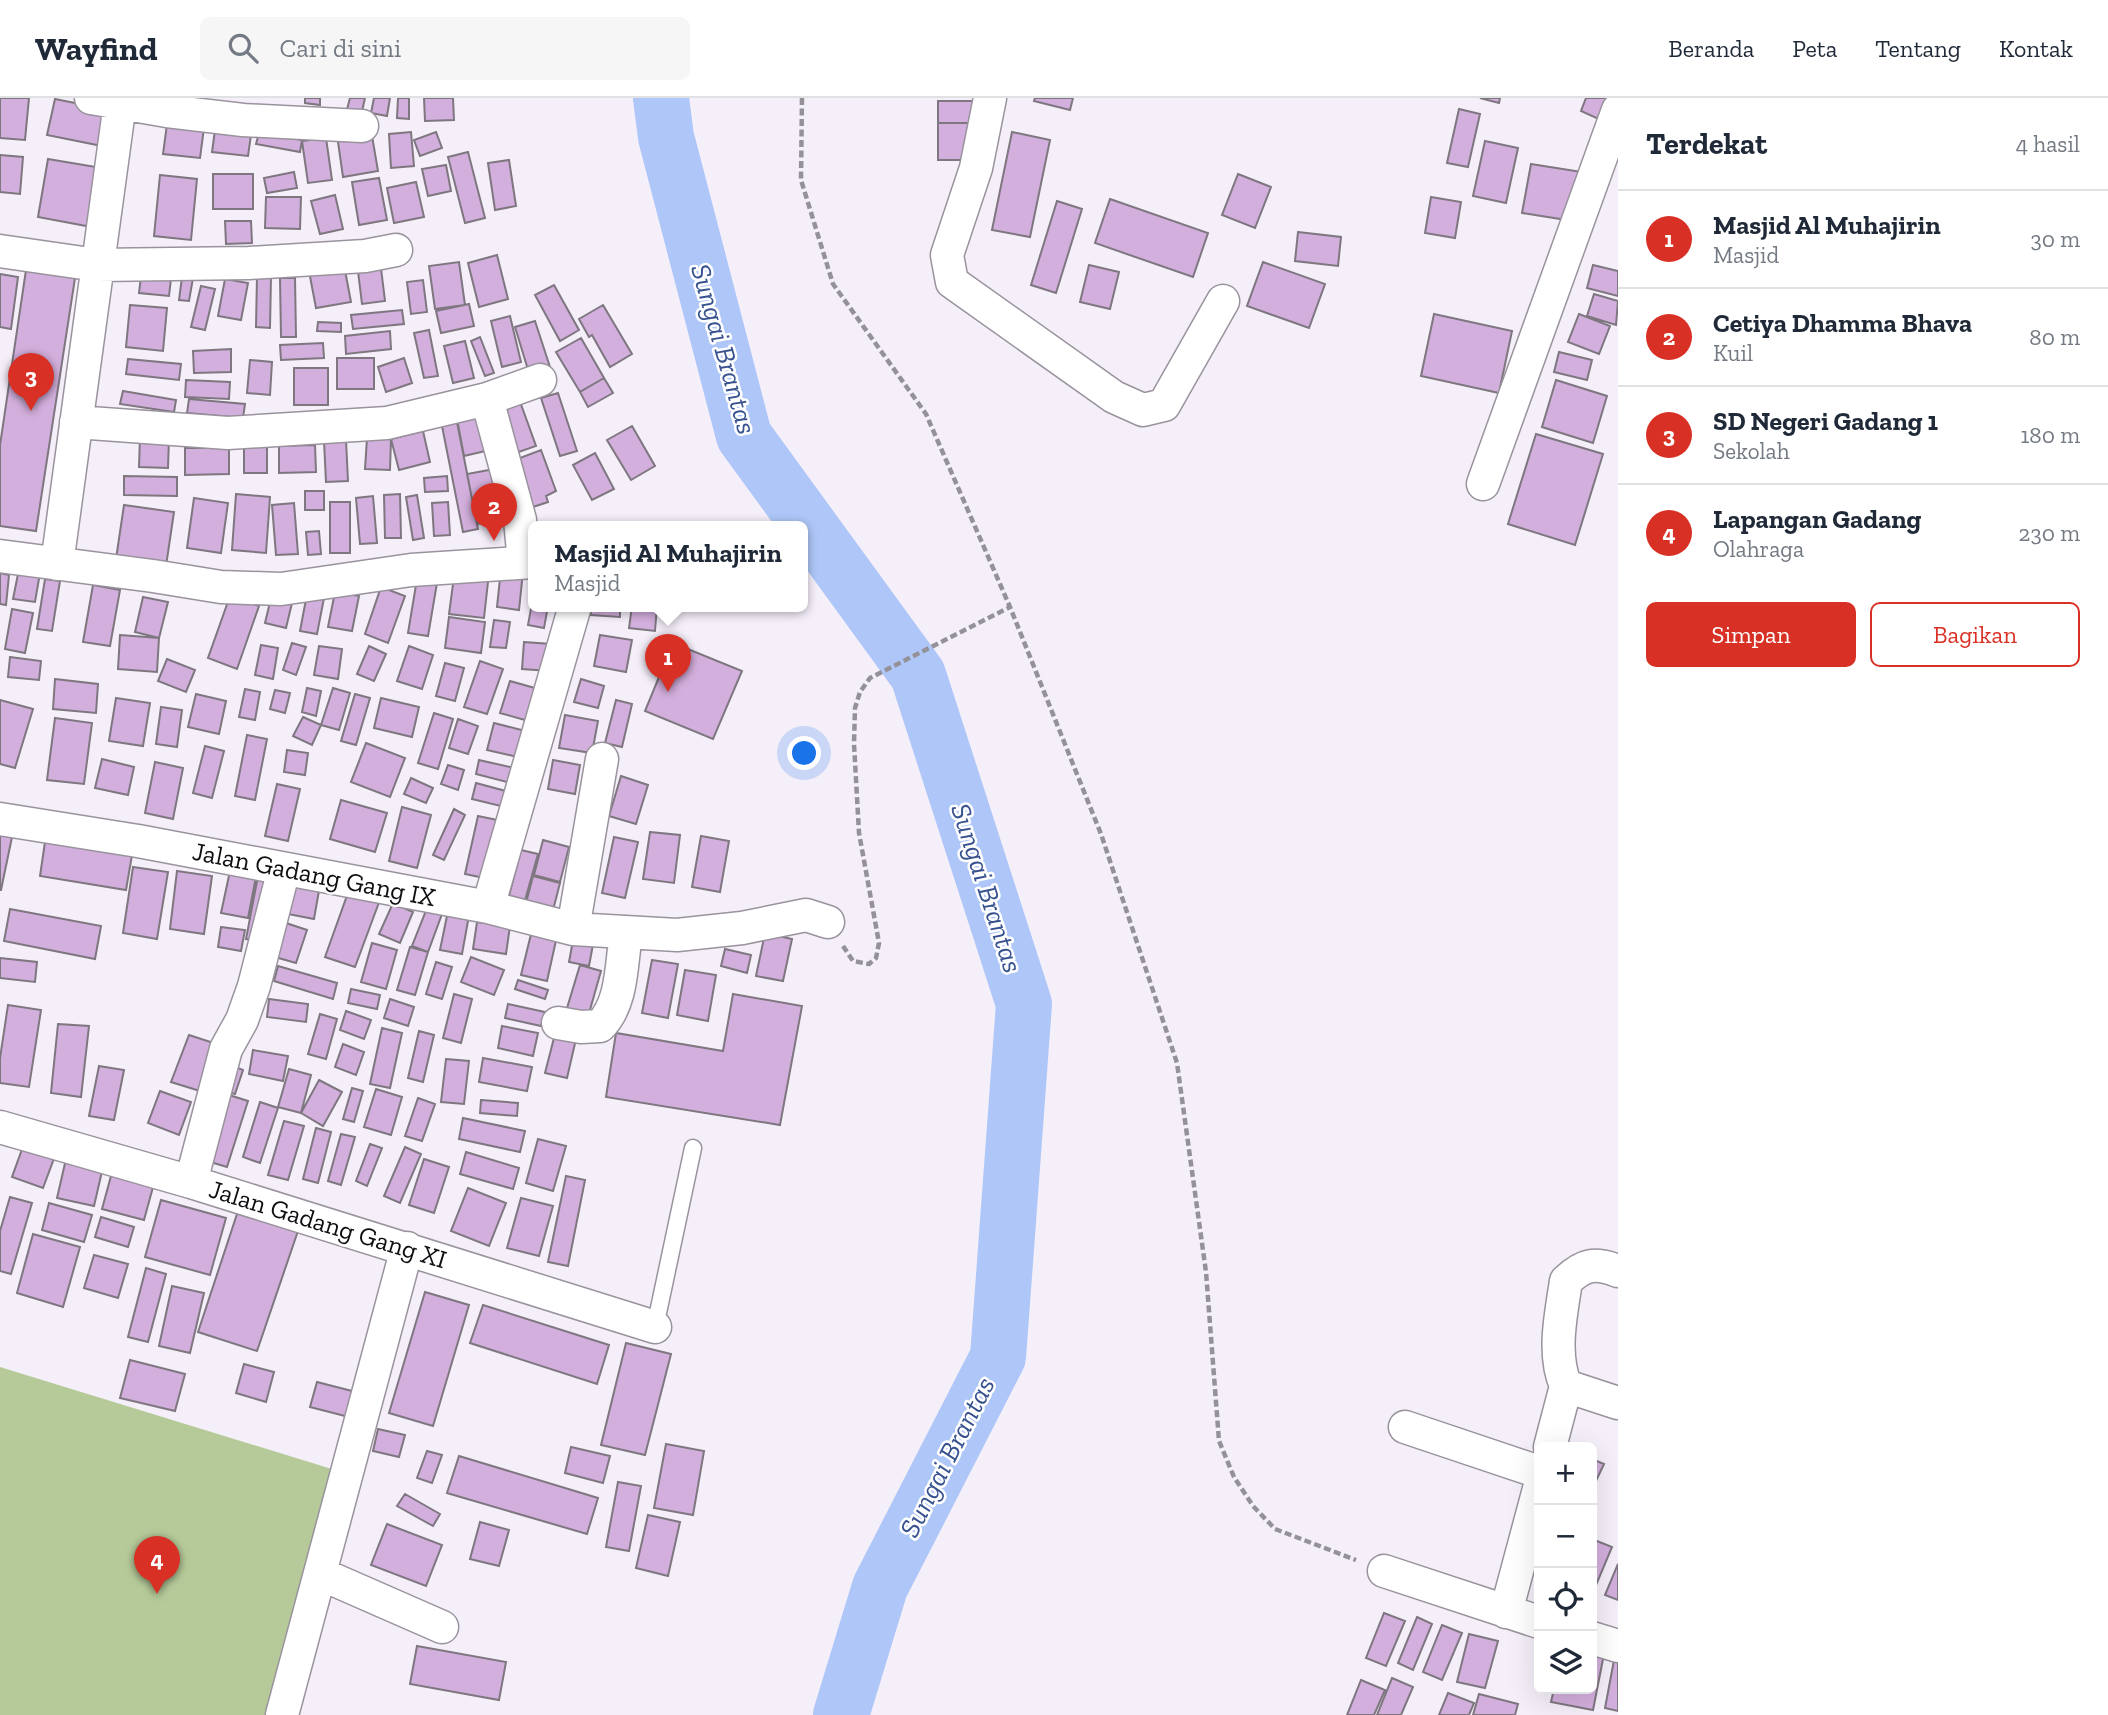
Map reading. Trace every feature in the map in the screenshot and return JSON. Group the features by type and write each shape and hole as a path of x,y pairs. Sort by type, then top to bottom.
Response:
{"street":[{"path":"990,98 976,168 947,256 952,282 1114,397 1143,410 1164,405 1223,301"},
{"path":"57,564 97,265 105,101 243,120 362,126"},
{"path":"1483,484 1618,110"},
{"path":"0,251 97,265 261,263 365,256 396,250"},
{"path":"76,422 228,433 387,423 487,399 540,380"},
{"path":"487,399 528,557"},
{"path":"0,556 221,587 281,589 411,570 528,562"},
{"path":"488,907 573,612"},
{"path":"573,929 602,759"},
{"name":"Jalan Gadang Gang IX","path":"0,819 126,839 488,907 573,929 677,936 742,928 807,915 828,922"},
{"path":"191,1182 226,1049 242,1020 254,986 284,869"},
{"path":"558,1023 580,1027 600,1026 610,1016 617,996 626,934"},
{"name":"Jalan Gadang Gang XI","path":"0,1127 191,1182 655,1327"},
{"path":"282,1715 407,1248"},
{"path":"1551,1442 1566,1386 1559,1371 1559,1323 1566,1281 1579,1269 1601,1264 1618,1271"},
{"path":"1566,1386 1618,1403"},
{"path":"1405,1427 1534,1470"},
{"path":"1506,1612 1535,1505"},
{"path":"1384,1571 1534,1620"},
{"path":"321,1574 442,1627"},
{"path":"1597,1640 1618,1646"}],"lane":[{"path":"655,1327 693,1148"}],"path":[{"path":"802,98 801,180 833,284 926,414 1010,607 1101,834 1177,1063 1206,1272 1219,1441 1234,1477 1253,1506 1275,1529 1384,1571"},
{"path":"828,922 853,961 869,964 876,958 879,943 859,833 854,744 855,708 860,692 870,678 1010,607"}],"green space":[{"path":"0,1367 348,1474 279,1715 0,1715"}],"building":[{"path":"0,98 29,98 25,140 0,138"},
{"path":"305,98 320,98 320,105 305,103"},
{"path":"350,98 365,98 361,116 346,113"},
{"path":"374,98 390,98 387,116 371,113"},
{"path":"398,98 409,98 409,119 397,118"},
{"path":"424,98 453,98 454,120 425,121"},
{"path":"1035,98 1073,98 1070,110 1034,101"},
{"path":"1480,98 1500,98 1499,103"},
{"path":"1586,98 1613,98 1603,121 1581,111"},
{"path":"55,99 115,111 107,147 47,135"},
{"path":"938,101 974,101 974,123 938,123"},
{"path":"1459,109 1480,114 1468,167 1447,163"},
{"path":"938,123 974,123 974,160 938,160"},
{"path":"167,124 204,128 200,158 163,154"},
{"path":"215,130 251,135 248,156 212,152"},
{"path":"371,130 378,171 343,177 337,135"},
{"path":"411,132 414,166 391,168 389,134"},
{"path":"436,132 442,148 420,156 414,140"},
{"path":"1012,132 1050,140 1030,237 992,230"},
{"path":"259,133 302,140 300,152 256,144"},
{"path":"326,138 332,180 308,183 302,141"},
{"path":"1485,141 1518,148 1506,203 1473,196"},
{"path":"468,152 485,218 465,223 448,157"},
{"path":"0,155 23,157 20,194 0,192"},
{"path":"48,159 108,169 97,228 38,217"},
{"path":"509,160 516,206 495,210 488,163"},
{"path":"1531,164 1582,172 1573,221 1522,213"},
{"path":"446,165 451,191 428,196 422,169"},
{"path":"294,172 297,188 267,193 264,178"},
{"path":"213,174 253,174 253,209 213,209"},
{"path":"1238,174 1271,187 1255,228 1222,215"},
{"path":"160,175 197,179 191,240 154,236"},
{"path":"379,178 387,220 359,225 352,182"},
{"path":"416,182 424,217 394,223 387,188"},
{"path":"335,195 343,229 320,234 311,201"},
{"path":"266,197 301,197 300,229 265,228"},
{"path":"1431,197 1461,202 1455,238 1425,233"},
{"path":"1110,199 1208,233 1193,277 1095,243"},
{"path":"1057,201 1082,209 1056,293 1031,285"},
{"path":"225,221 251,221 252,243 226,244"},
{"path":"1298,232 1341,237 1338,266 1295,261"},
{"path":"497,255 508,299 479,307 468,263"},
{"path":"380,260 385,301 362,304 357,263"},
{"path":"459,262 465,305 435,309 429,266"},
{"path":"1263,262 1325,284 1309,328 1247,306"},
{"path":"344,265 351,302 316,308 309,271"},
{"path":"1089,265 1119,272 1110,309 1080,302"},
{"path":"1593,265 1618,271 1618,296 1587,288"},
{"path":"142,267 172,270 169,296 139,293"},
{"path":"26,270 75,278 36,531 0,526 0,445"},
{"path":"0,274 18,277 11,329 0,327"},
{"path":"257,276 271,276 270,328 256,327"},
{"path":"182,277 193,278 189,301 179,300"},
{"path":"280,278 295,278 296,337 281,337"},
{"path":"225,279 248,283 241,320 218,316"},
{"path":"423,280 427,312 411,314 407,282"},
{"path":"554,285 579,330 560,341 535,295"},
{"path":"201,286 215,289 205,330 191,327"},
{"path":"1594,294 1618,301 1616,325 1587,316"},
{"path":"469,304 474,326 441,333 436,311"},
{"path":"130,305 167,308 163,351 126,347"},
{"path":"603,305 632,354 610,367 592,335 589,337 579,319"},
{"path":"402,310 404,324 353,329 351,315"},
{"path":"1434,314 1512,331 1499,393 1421,376"},
{"path":"1579,314 1610,326 1599,354 1568,342"},
{"path":"510,316 521,362 502,367 491,321"},
{"path":"535,321 550,367 529,373 515,327"},
{"path":"318,322 341,323 341,332 317,331"},
{"path":"429,330 438,376 424,378 414,333"},
{"path":"390,331 391,349 346,354 345,336"},
{"path":"480,337 494,373 485,376 471,341"},
{"path":"581,338 604,378 580,392 556,352"},
{"path":"465,341 474,378 453,383 444,346"},
{"path":"323,343 324,358 281,360 280,345"},
{"path":"231,349 231,372 194,373 193,351"},
{"path":"1559,352 1592,360 1587,380 1554,372"},
{"path":"337,358 374,358 374,389 337,389"},
{"path":"404,358 412,383 386,392 378,367"},
{"path":"128,359 181,364 179,380 126,374"},
{"path":"250,360 272,362 270,395 247,393"},
{"path":"294,368 328,368 328,405 294,405"},
{"path":"604,378 613,393 588,407 580,392"},
{"path":"186,380 230,382 229,399 185,397"},
{"path":"1556,380 1607,396 1593,443 1542,427"},
{"path":"123,391 176,400 174,412 120,404"},
{"path":"558,393 577,451 560,456 541,398"},
{"path":"518,396 536,446 513,454 495,405"},
{"path":"189,399 245,404 243,418 187,413"},
{"path":"455,412 478,529 463,532 440,416"},
{"path":"485,412 494,449 464,456 457,419"},
{"path":"632,426 655,466 631,480 607,440"},
{"path":"423,431 430,462 399,470 391,439"},
{"path":"1536,434 1603,454 1575,545 1508,524"},
{"path":"140,436 169,437 168,468 139,467"},
{"path":"367,438 391,439 390,470 365,469"},
{"path":"346,440 348,481 326,482 324,441"},
{"path":"315,445 316,472 279,473 279,446"},
{"path":"244,447 267,447 267,473 244,473"},
{"path":"185,448 229,448 229,474 185,475"},
{"path":"541,450 556,491 546,496 548,502 530,508 512,461"},
{"path":"595,453 614,489 592,500 573,465"},
{"path":"500,468 510,517 477,524 467,474"},
{"path":"124,476 177,477 177,496 124,495"},
{"path":"447,476 448,491 425,492 424,478"},
{"path":"305,491 324,491 324,510 305,510"},
{"path":"236,494 270,497 266,553 232,550"},
{"path":"400,494 401,538 385,538 384,495"},
{"path":"417,495 424,538 413,540 406,497"},
{"path":"373,496 377,543 360,544 356,498"},
{"path":"194,498 228,503 221,553 187,548"},
{"path":"330,502 350,502 350,553 330,553"},
{"path":"448,502 450,535 434,536 432,503"},
{"path":"294,503 298,554 276,555 272,505"},
{"path":"124,505 174,512 166,566 116,559"},
{"path":"319,531 321,554 308,555 306,532"},
{"path":"19,569 40,573 35,602 13,599"},
{"path":"455,569 489,573 484,618 449,614"},
{"path":"501,569 523,572 519,610 497,607"},
{"path":"0,573 9,575 6,605 0,604"},
{"path":"418,573 438,577 428,636 408,633"},
{"path":"45,579 60,581 52,631 37,629"},
{"path":"93,585 120,590 110,646 83,642"},
{"path":"381,587 405,596 388,643 365,634"},
{"path":"335,592 359,596 352,631 328,627"},
{"path":"307,594 324,598 317,634 300,631"},
{"path":"230,596 259,606 237,669 208,658"},
{"path":"143,597 168,602 159,638 135,632"},
{"path":"271,598 292,603 286,628 265,623"},
{"path":"12,609 33,613 25,653 5,649"},
{"path":"530,612 547,612 544,628 528,625"},
{"path":"591,612 620,612 620,617 591,615"},
{"path":"631,612 657,612 655,631 629,628"},
{"path":"449,617 485,622 481,653 445,648"},
{"path":"494,620 510,622 506,648 490,647"},
{"path":"120,635 159,638 157,672 118,669"},
{"path":"600,635 632,640 626,672 594,666"},
{"path":"524,642 551,644 549,671 522,669"},
{"path":"292,643 306,647 296,675 283,670"},
{"path":"673,643 742,671 713,739 645,711"},
{"path":"261,645 278,648 273,679 255,675"},
{"path":"319,646 342,649 338,679 314,675"},
{"path":"369,646 386,654 374,681 357,674"},
{"path":"409,646 433,655 422,689 397,681"},
{"path":"10,657 41,661 39,680 8,677"},
{"path":"167,659 195,670 186,692 158,681"},
{"path":"480,661 503,669 487,714 464,707"},
{"path":"445,663 464,668 455,701 436,696"},
{"path":"55,679 98,684 96,713 53,709"},
{"path":"581,679 604,686 598,708 574,702"},
{"path":"510,681 549,692 539,724 500,713"},
{"path":"307,688 321,691 316,716 302,712"},
{"path":"333,688 350,693 339,730 321,725"},
{"path":"245,689 260,692 255,720 239,717"},
{"path":"275,690 290,693 285,713 270,709"},
{"path":"196,694 226,701 219,734 188,727"},
{"path":"355,694 370,698 356,745 341,741"},
{"path":"116,698 150,703 143,746 109,741"},
{"path":"381,698 419,707 412,737 374,728"},
{"path":"0,700 33,709 15,768 0,764"},
{"path":"616,700 632,704 622,747 605,743"},
{"path":"161,707 182,710 177,747 156,744"},
{"path":"434,713 453,719 438,769 418,763"},
{"path":"565,715 598,721 592,753 559,748"},
{"path":"303,717 321,725 312,745 293,736"},
{"path":"55,718 92,723 84,784 47,780"},
{"path":"458,719 478,726 468,754 449,748"},
{"path":"494,723 533,733 527,759 487,750"},
{"path":"247,735 267,739 255,800 235,796"},
{"path":"366,743 405,758 390,797 351,782"},
{"path":"205,746 224,751 212,798 193,793"},
{"path":"287,750 308,753 305,775 284,772"},
{"path":"102,759 134,767 128,795 95,788"},
{"path":"479,760 523,770 519,785 476,774"},
{"path":"553,760 580,765 575,794 548,789"},
{"path":"155,762 183,768 173,819 145,813"},
{"path":"448,765 464,770 458,790 441,784"},
{"path":"621,776 648,785 636,824 609,816"},
{"path":"411,778 433,788 426,803 404,794"},
{"path":"476,783 517,794 513,809 472,799"},
{"path":"277,784 300,789 288,841 265,836"},
{"path":"341,800 387,813 375,852 330,839"},
{"path":"402,807 431,815 417,868 389,861"},
{"path":"454,809 465,815 444,860 433,855"},
{"path":"478,816 507,822 494,880 465,874"},
{"path":"650,832 680,835 674,883 643,879"},
{"path":"0,835 12,837 1,890 0,890"},
{"path":"701,836 729,841 720,892 692,887"},
{"path":"614,837 638,842 625,898 602,893"},
{"path":"543,840 569,847 560,882 534,875"},
{"path":"45,842 132,855 126,890 40,876"},
{"path":"521,850 538,854 522,911 506,907"},
{"path":"133,867 168,872 157,939 123,933"},
{"path":"177,871 212,876 204,934 170,929"},
{"path":"230,871 256,877 248,918 221,913"},
{"path":"258,876 269,877 256,940 246,939"},
{"path":"533,876 560,883 551,918 524,911"},
{"path":"294,880 320,885 314,919 288,914"},
{"path":"349,890 381,897 355,967 325,957"},
{"path":"393,903 413,912 400,943 379,934"},
{"path":"449,906 470,910 462,954 440,950"},
{"path":"427,908 442,914 428,952 412,946"},
{"path":"10,909 101,926 95,959 4,941"},
{"path":"477,922 510,926 506,954 473,949"},
{"path":"286,923 307,930 296,963 275,957"},
{"path":"221,927 245,930 241,951 218,947"},
{"path":"532,930 557,936 547,981 521,975"},
{"path":"765,933 792,939 783,981 756,976"},
{"path":"574,935 594,939 589,966 569,962"},
{"path":"372,943 397,950 386,989 361,982"},
{"path":"410,947 428,952 415,995 397,990"},
{"path":"725,949 751,955 747,973 721,966"},
{"path":"471,957 504,970 494,995 461,982"},
{"path":"0,958 37,962 35,982 0,978"},
{"path":"652,960 678,964 668,1018 642,1013"},
{"path":"436,962 452,967 442,999 426,994"},
{"path":"580,965 601,971 586,1024 564,1018"},
{"path":"278,966 337,983 333,999 274,981"},
{"path":"685,970 716,975 708,1021 677,1015"},
{"path":"518,980 548,990 545,999 515,989"},
{"path":"351,989 380,995 377,1009 348,1003"},
{"path":"454,994 472,999 461,1043 443,1038"},
{"path":"733,994 802,1006 780,1125 606,1097 616,1033 723,1051"},
{"path":"269,999 308,1004 306,1022 267,1017"},
{"path":"390,999 414,1007 408,1026 384,1018"},
{"path":"508,1004 545,1012 541,1026 505,1018"},
{"path":"8,1005 41,1010 29,1087 0,1083 0,1058"},
{"path":"346,1011 371,1020 364,1039 340,1030"},
{"path":"320,1014 337,1019 326,1059 308,1054"},
{"path":"58,1024 89,1026 81,1097 51,1093"},
{"path":"502,1026 538,1033 533,1056 498,1048"},
{"path":"382,1028 402,1033 390,1088 370,1084"},
{"path":"419,1031 434,1035 423,1082 408,1078"},
{"path":"555,1034 576,1039 567,1078 545,1073"},
{"path":"189,1035 220,1045 200,1091 171,1082"},
{"path":"343,1044 364,1052 356,1075 335,1067"},
{"path":"253,1050 288,1056 283,1081 249,1074"},
{"path":"483,1058 532,1067 527,1091 479,1082"},
{"path":"446,1059 469,1061 464,1104 441,1102"},
{"path":"99,1066 124,1070 114,1120 89,1116"},
{"path":"233,1066 243,1070 235,1094 224,1091"},
{"path":"289,1069 311,1075 301,1113 278,1107"},
{"path":"319,1080 342,1092 323,1126 301,1113"},
{"path":"352,1088 363,1091 354,1122 343,1119"},
{"path":"376,1089 402,1097 391,1135 364,1127"},
{"path":"160,1091 191,1102 179,1135 148,1123"},
{"path":"229,1095 248,1101 227,1167 207,1161"},
{"path":"418,1098 435,1104 422,1141 405,1136"},
{"path":"481,1100 518,1103 517,1116 480,1113"},
{"path":"260,1102 278,1108 260,1163 243,1157"},
{"path":"463,1118 525,1131 520,1152 459,1139"},
{"path":"284,1121 304,1126 288,1180 268,1175"},
{"path":"316,1128 331,1132 318,1183 303,1179"},
{"path":"341,1134 355,1137 341,1185 328,1181"},
{"path":"538,1139 566,1146 553,1191 526,1183"},
{"path":"25,1141 56,1153 43,1188 12,1177"},
{"path":"370,1144 382,1148 367,1186 356,1181"},
{"path":"405,1147 421,1154 400,1203 384,1196"},
{"path":"466,1152 519,1168 513,1189 460,1174"},
{"path":"66,1159 103,1167 94,1206 57,1198"},
{"path":"424,1159 449,1167 434,1213 409,1205"},
{"path":"114,1165 156,1176 144,1220 102,1209"},
{"path":"566,1176 585,1180 568,1266 548,1262"},
{"path":"468,1188 506,1203 489,1246 451,1231"},
{"path":"10,1197 32,1203 11,1274 0,1271 0,1231"},
{"path":"521,1198 553,1206 539,1256 507,1248"},
{"path":"161,1200 226,1218 210,1275 145,1257"},
{"path":"49,1203 92,1215 84,1242 42,1230"},
{"path":"238,1211 298,1231 257,1351 198,1332"},
{"path":"101,1217 134,1227 128,1247 95,1237"},
{"path":"33,1234 80,1247 63,1307 17,1293"},
{"path":"94,1255 128,1264 118,1298 84,1288"},
{"path":"146,1268 166,1274 148,1342 128,1337"},
{"path":"172,1286 204,1293 190,1353 159,1346"},
{"path":"425,1292 469,1305 433,1426 389,1413"},
{"path":"483,1305 609,1345 597,1384 470,1343"},
{"path":"626,1343 671,1354 645,1455 601,1445"},
{"path":"130,1360 185,1374 175,1411 120,1398"},
{"path":"244,1364 274,1372 266,1402 236,1393"},
{"path":"317,1382 356,1392 349,1417 310,1407"},
{"path":"378,1429 405,1435 399,1457 373,1451"},
{"path":"666,1444 704,1451 693,1515 654,1508"},
{"path":"571,1447 610,1456 603,1483 565,1473"},
{"path":"427,1451 442,1455 432,1483 417,1478"},
{"path":"459,1456 598,1498 587,1534 447,1493"},
{"path":"1597,1461 1604,1464 1597,1479"},
{"path":"618,1482 641,1486 629,1551 606,1547"},
{"path":"405,1494 440,1514 433,1526 397,1506"},
{"path":"648,1515 680,1522 668,1576 636,1568"},
{"path":"480,1522 509,1530 499,1566 470,1559"},
{"path":"387,1524 442,1545 426,1586 371,1565"},
{"path":"1597,1541 1612,1547 1597,1583"},
{"path":"1618,1564 1618,1600 1605,1595"},
{"path":"1384,1613 1405,1621 1386,1666 1366,1658"},
{"path":"1417,1617 1432,1624 1413,1670 1398,1663"},
{"path":"1442,1625 1462,1633 1442,1680 1423,1672"},
{"path":"1469,1634 1498,1641 1485,1688 1457,1682"},
{"path":"417,1646 506,1662 499,1700 410,1684"},
{"path":"1597,1653 1604,1654 1597,1690"},
{"path":"1614,1660 1618,1661 1618,1711 1605,1708"},
{"path":"1392,1678 1413,1687 1401,1715 1377,1715"},
{"path":"1361,1680 1385,1690 1374,1715 1347,1715"},
{"path":"1448,1693 1474,1703 1469,1715 1439,1715"},
{"path":"1479,1694 1518,1704 1515,1715 1473,1715"},
{"path":"1553,1694 1596,1694 1593,1710 1551,1702"}],"waterway":[{"name":"Sungai Brantas","path":"661,98 666,137 744,436 806,521"},
{"name":"Sungai Brantas","path":"808,524 918,675 1024,1004 998,1357 880,1587 841,1715"}],"place":[{"name":"SD Negeri Gadang 1","path":"31,411"},
{"name":"Cetiya Dhamma Bhava","path":"494,541"},
{"name":"Masjid Al Muhajirin","path":"668,692"},
{"name":"Lapangan Gadang","path":"157,1594"}]}
